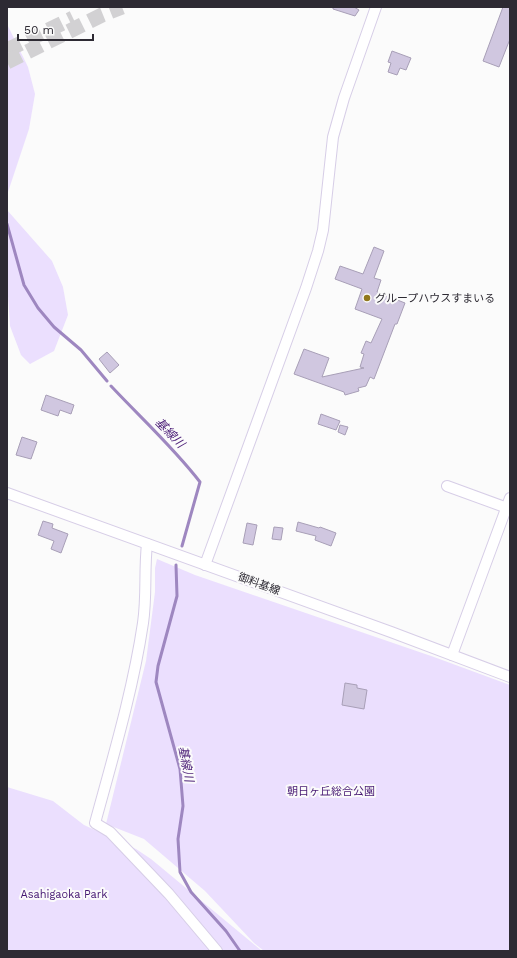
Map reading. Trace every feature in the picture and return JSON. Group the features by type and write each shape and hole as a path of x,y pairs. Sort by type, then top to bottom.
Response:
{"street":[{"path":"205,565 306,288 318,251 326,212 333,137 344,98 376,7"},
{"path":"447,486 509,505 452,655"},
{"name":"御料基線","path":"7,493 510,676"},
{"path":"147,544 145,564 146,589 144,622 134,674 95,823 110,832 169,894 218,951"}],"green space":[{"path":"7,24 28,67 35,94 29,129 7,195"},
{"path":"7,210 52,261 63,287 68,315 54,351 30,364 21,355 10,326 7,281"},
{"name":"朝日ヶ丘総合公園","path":"157,559 195,575 434,657 510,685 510,951 264,951 254,943 205,891 144,839 106,824 146,661 155,592 155,568"},
{"name":"Asahigaoka Park","path":"7,787 53,801 84,825 136,849 151,859 262,951 7,951"}],"building":[{"path":"333,7 354,7 359,10 355,16 333,9"},
{"path":"503,7 510,7 510,39 499,67 483,61"},
{"path":"392,51 411,58 406,70 400,68 397,75 388,72 391,63 388,62"},
{"path":"374,247 384,251 374,278 381,280 377,292 405,303 397,324 395,324 374,379 370,377 366,386 358,388 359,391 345,395 344,392 294,374 304,349 329,358 322,377 364,368 360,367 364,354 361,353 366,341 371,343 382,319 355,309 362,289 335,279 340,266 363,274"},
{"path":"107,352 119,365 110,373 99,359"},
{"path":"46,395 74,405 71,414 60,410 58,416 41,410"},
{"path":"321,414 340,421 336,430 318,424"},
{"path":"340,425 348,427 345,435 338,432"},
{"path":"22,437 37,442 31,459 16,455"},
{"path":"43,521 53,524 52,528 68,534 61,553 51,549 54,541 38,535"},
{"path":"298,522 320,527 336,533 331,546 315,540 316,536 296,531"},
{"path":"247,523 257,525 253,545 243,543"},
{"path":"274,527 283,528 281,540 272,539"},
{"path":"345,683 357,685 357,688 367,690 364,709 342,705"}],"waterway":[{"name":"基線川","path":"7,224 24,285 38,308 54,327 81,350 107,381"},
{"name":"基線川","path":"111,386 168,445 200,482 182,546"},
{"name":"基線川","path":"176,565 177,596 158,666 156,682 180,769 183,806 178,839 180,872 191,892 226,931 240,951"}],"tunnel":[{"path":"7,62 102,15 122,7"},
{"path":"7,50 73,18"}],"place":[{"name":"グループハウスすまいる","path":"367,298"}]}
